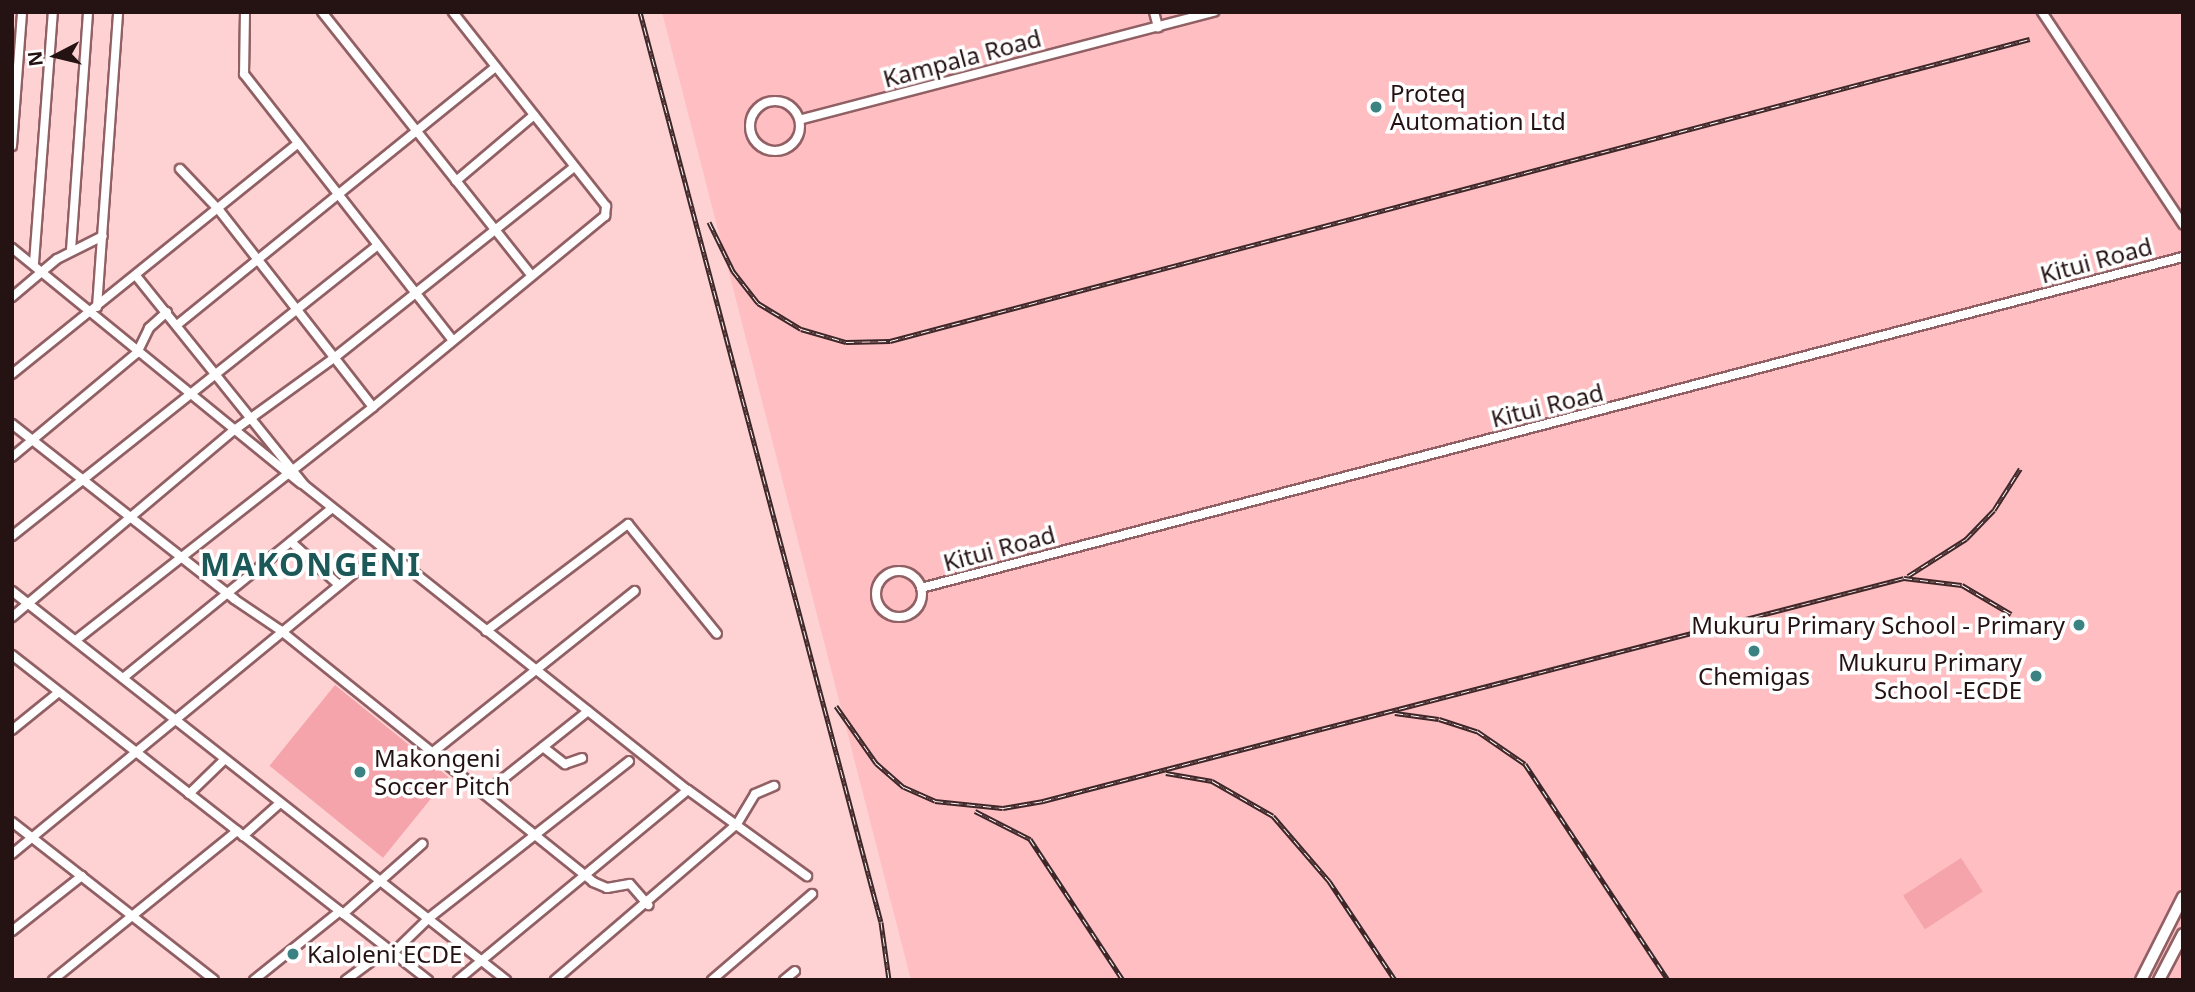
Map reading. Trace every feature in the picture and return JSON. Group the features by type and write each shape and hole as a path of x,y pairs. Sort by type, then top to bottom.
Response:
{"main road":[{"path":"2141,980 2183,897"},
{"path":"2160,980 2183,934"}],"street":[{"path":"12,146 22,12"},
{"path":"34,263 53,12"},
{"path":"71,250 88,12"},
{"path":"94,309 103,236 118,12"},
{"path":"244,12 244,74 296,145 452,339"},
{"path":"322,12 532,276"},
{"path":"76,640 373,407 607,211 453,12"},
{"path":"1154,12 1158,27"},
{"name":"Kampala Road","path":"802,119 1214,12"},
{"path":"2042,12 2183,224"},
{"path":"177,325 496,66"},
{"path":"770,102 788,105 802,119 791,145 775,151 758,145 750,129 755,111 770,102"},
{"path":"456,181 534,115"},
{"path":"12,374 137,277 296,145"},
{"path":"12,617 26,602 233,431 334,358 574,167"},
{"path":"180,169 219,210 373,407"},
{"path":"12,297 71,250 103,236"},
{"path":"12,536 376,246"},
{"path":"12,248 94,309 136,353 486,631 688,790 807,876"},
{"name":"Kitui Road","path":"921,588 2183,257"},
{"path":"137,277 294,468 304,485"},
{"path":"12,457 136,353 149,328 167,312"},
{"path":"12,424 229,595 280,629 602,888 630,884 648,905"},
{"path":"123,678 229,595 332,508"},
{"path":"486,631 628,523 717,634"},
{"path":"291,542 338,584"},
{"path":"12,854 137,753 280,629 383,548"},
{"path":"891,572 909,573 921,588 920,604 904,616 885,612 876,599 878,584 891,572"},
{"path":"12,591 175,719 224,761 379,878 506,980"},
{"path":"433,752 635,591"},
{"path":"12,656 428,980"},
{"path":"12,730 59,692"},
{"path":"484,794 588,711"},
{"path":"543,747 560,763 582,758"},
{"path":"189,794 224,761"},
{"path":"346,980 390,951 629,761"},
{"path":"555,980 648,905 737,824 755,794 774,786"},
{"path":"458,980 480,959 688,790"},
{"path":"53,980 280,803"},
{"path":"12,822 214,980"},
{"path":"254,980 341,913 422,844"},
{"path":"12,931 82,876"},
{"path":"712,980 812,894"},
{"path":"785,980 795,971"}],"shaded area":[{"path":"662,12 2183,12 2183,980 911,980"},
{"name":"Makongeni Soccer Pitch","path":"335,685 448,777 383,858 270,766"},
{"path":"1961,858 1983,892 1925,929 1903,896"}],"railway":[{"path":"640,12 881,922 889,980"},
{"path":"709,222 733,271 758,303 801,329 846,342 890,341 2030,39"},
{"path":"1908,576 1966,539 1994,510 2020,469"},
{"path":"836,706 876,763 904,787 935,801 1003,808 1043,801 1904,578 1962,585 2011,614"},
{"path":"1395,713 1439,719 1477,731 1525,764 1668,980"},
{"path":"1166,773 1212,781 1273,816 1329,881 1395,980"},
{"path":"975,811 1030,839 1123,980"}],"place":[{"name":"Proteq Automation Ltd","path":"1376,107"},
{"name":"Mukuru Primary School - Primary","path":"2079,625"},
{"name":"Chemigas","path":"1754,651"},
{"name":"Mukuru Primary School -ECDE","path":"2036,676"},
{"name":"Makongeni Soccer Pitch","path":"360,772"},
{"name":"Kaloleni ECDE","path":"293,954"}],"district":[{"name":"MAKONGENI","path":"311,564"}]}
